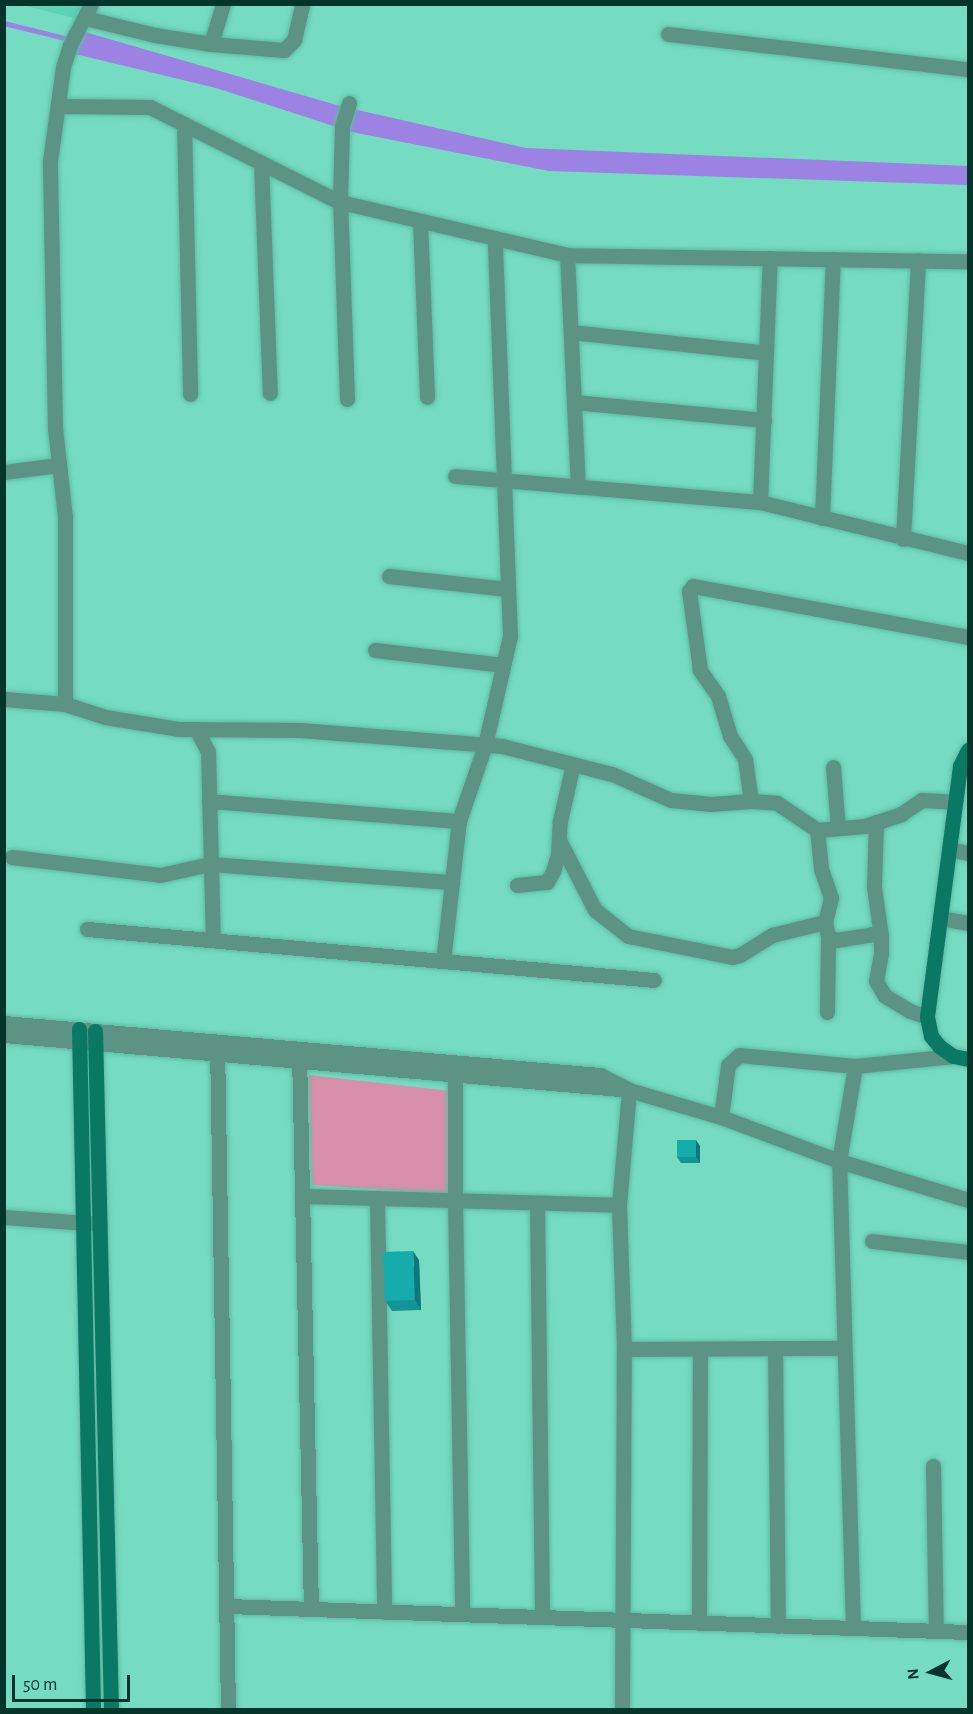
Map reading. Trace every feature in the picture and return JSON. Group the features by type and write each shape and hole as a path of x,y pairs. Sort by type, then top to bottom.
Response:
{"street":[{"path":"211,44 223,4"},
{"path":"65,704 65,517 59,465 51,338 51,161 63,67 70,45 85,18 155,35 211,44 284,50 294,40 302,4"},
{"path":"668,34 969,69"},
{"path":"347,399 340,202 342,126 349,103"},
{"path":"58,106 150,107 340,202 567,255 969,261"},
{"path":"184,124 190,394"},
{"path":"261,163 270,393"},
{"path":"420,221 427,396"},
{"path":"443,961 459,821 485,745 510,636 495,238"},
{"path":"567,255 578,487"},
{"path":"760,502 770,258"},
{"path":"822,518 833,259"},
{"path":"903,539 918,260"},
{"path":"571,332 766,353"},
{"path":"574,402 764,420"},
{"path":"4,472 59,465"},
{"path":"455,476 760,502 903,539 969,553"},
{"path":"388,576 507,588"},
{"path":"752,801 745,759 730,736 718,696 700,670 689,591 693,586 969,637"},
{"path":"375,650 503,664"},
{"path":"4,699 65,704 105,717 178,729 300,730 502,746 612,774 671,800 711,804 752,801 777,803 817,830 876,822 901,814 922,800 955,802"},
{"path":"196,729 208,752 213,940"},
{"path":"953,1056 931,1036 927,1017 955,802 963,785 960,766 969,750"},
{"path":"517,885 547,882 558,855 560,821 573,764"},
{"path":"833,767 838,828"},
{"path":"209,801 459,821"},
{"path":"876,822 874,891 881,953 876,981 885,996 910,1011 927,1017"},
{"path":"817,830 821,869 831,898 826,929 827,1012"},
{"path":"559,840 595,910 628,936 732,957 740,955 768,937 826,929"},
{"path":"949,849 969,853"},
{"path":"12,858 160,875 210,864 452,882"},
{"path":"940,918 969,923"},
{"path":"87,928 654,980"},
{"path":"826,929 837,940 872,934 880,936"},
{"path":"4,1023 95,1037 217,1048 455,1068 600,1075 629,1090"},
{"path":"4,1035 79,1035"},
{"path":"79,1035 93,1710"},
{"path":"95,1037 111,1710"},
{"path":"217,1048 228,1710"},
{"path":"300,1055 311,1609"},
{"path":"721,1117 728,1065 734,1057 855,1066 953,1056 969,1059"},
{"path":"853,1628 840,1161 855,1066"},
{"path":"455,1068 629,1090 721,1117 840,1161 969,1200"},
{"path":"455,1068 462,1614"},
{"path":"622,1710 624,1349 619,1205 629,1090"},
{"path":"303,1196 619,1205"},
{"path":"377,1198 384,1612"},
{"path":"537,1203 542,1617"},
{"path":"4,1217 100,1224"},
{"path":"872,1241 969,1252"},
{"path":"699,1623 700,1348"},
{"path":"775,1348 778,1626"},
{"path":"624,1349 844,1348"},
{"path":"933,1466 936,1631"},
{"path":"226,1606 969,1632"}],"shaded area":[{"path":"82,4 74,18 22,5"},
{"path":"85,32 340,106 526,148 968,166 968,185 549,171 352,132 216,88 75,54"},
{"path":"309,1075 451,1091 450,1194 312,1185"}],"building":[{"path":"677,1140 696,1140 696,1157 677,1157"},
{"path":"413,1251 415,1300 385,1301 383,1252"}],"waterway":[{"path":"4,23 69,39"}]}
